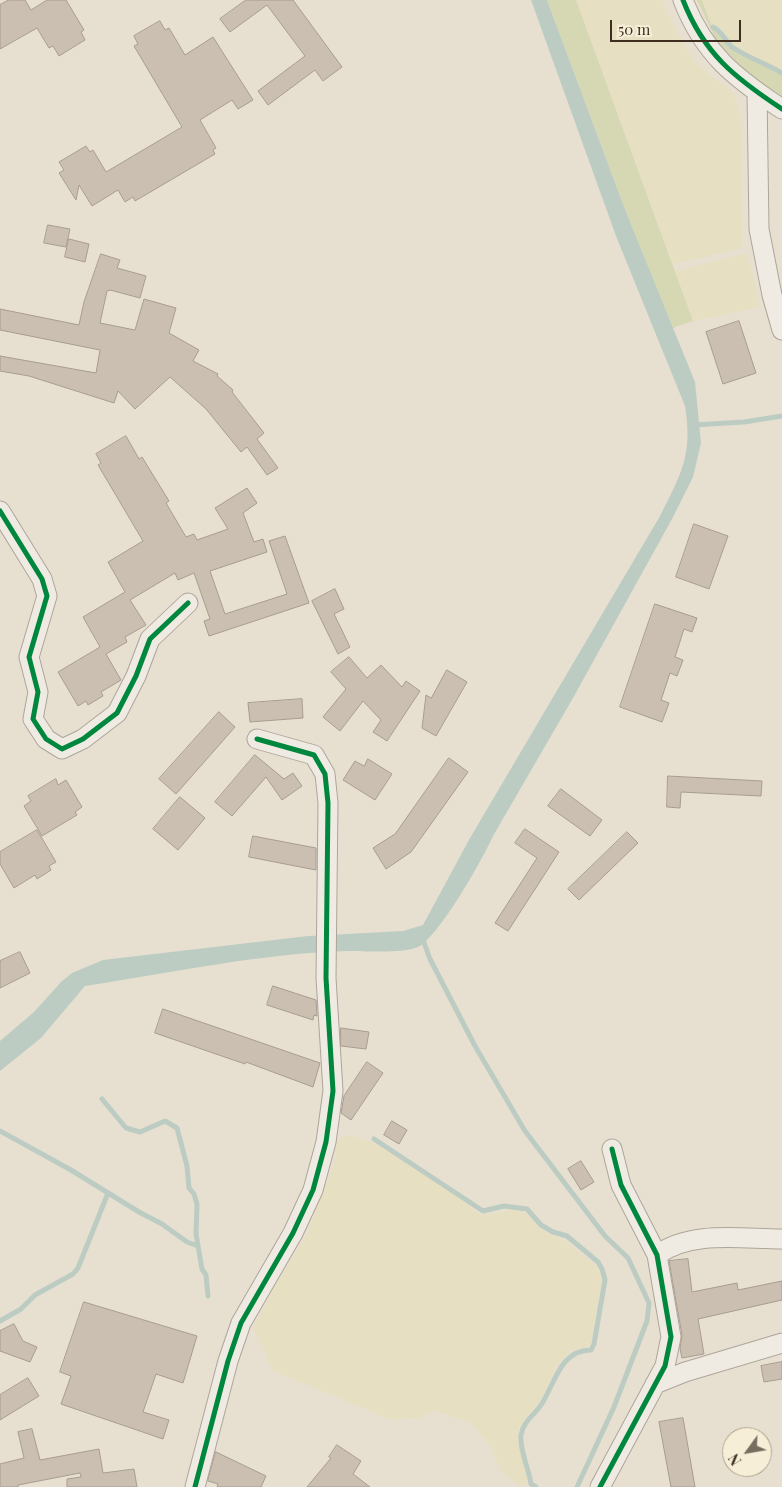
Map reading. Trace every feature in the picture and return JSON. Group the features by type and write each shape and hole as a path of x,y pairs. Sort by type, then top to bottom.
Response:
{"street":[{"path":"683,0 702,40 716,58 735,76 782,109"},
{"path":"756,92 759,229 772,295 782,330"},
{"path":"0,511 42,579 47,596 30,657 38,692 33,720 46,739 62,750 83,739 117,713 136,676 150,639 188,603"},
{"path":"196,1487 228,1361 241,1323 293,1233 312,1190 326,1142 333,1091 326,978 328,803 325,774 314,756 257,739"},
{"path":"600,1487 665,1366 671,1337 657,1255 621,1185 612,1148"},
{"path":"657,1255 671,1244 695,1238 782,1239"},
{"path":"655,1384 684,1372 782,1343"}],"shaded area":[{"path":"531,0 547,0 624,207 695,382 701,443 693,477 672,519 573,698 493,836 471,878 438,927 420,946 414,949 386,952 349,951 283,955 85,986 41,1038 0,1071 0,1041 34,1012 61,982 72,973 103,960 308,936 403,931 423,925 470,838 660,516 679,476 686,451 687,423 685,406 616,236"},
{"path":"576,0 662,0 674,27 695,63 733,93 739,109 741,124 743,246 736,250 673,264"},
{"path":"702,0 782,0 782,72 730,43 719,29 711,24"},
{"path":"747,253 761,307 693,321 675,271"},
{"path":"351,1136 379,1145 463,1200 479,1214 486,1215 508,1210 523,1211 543,1231 566,1241 595,1265 599,1271 602,1282 591,1343 587,1347 571,1350 556,1367 541,1400 518,1430 528,1485 518,1485 501,1472 490,1446 471,1423 434,1411 419,1418 392,1420 273,1371 253,1328 279,1279 306,1236 337,1156 333,1150 340,1137"}],"green space":[{"path":"547,0 576,0 693,321 673,328 624,207"},
{"path":"697,0 702,0 712,27 728,45 738,53 782,75 782,97 747,73 717,42"}],"building":[{"path":"9,0 25,0 31,10 47,0 66,0 84,30 81,32 85,40 59,56 53,46 49,48 37,28 0,49 0,5"},
{"path":"246,0 293,0 342,67 323,81 315,70 268,105 258,91 305,56 267,5 230,32 220,19"},
{"path":"160,21 165,30 169,28 185,55 213,37 253,100 238,109 232,100 200,120 216,148 213,150 215,154 135,201 133,197 125,202 118,190 92,206 79,185 76,200 59,173 64,170 59,162 86,146 90,152 93,150 106,172 182,127 134,46 138,44 134,36"},
{"path":"48,225 70,229 66,247 44,243"},
{"path":"69,239 89,244 85,262 65,257"},
{"path":"101,254 120,260 117,268 146,276 140,298 110,290 107,291 100,323 135,330 144,299 176,308 169,333 199,350 193,361 218,374 217,376 233,390 232,392 264,433 257,439 278,468 267,475 247,447 241,452 206,409 170,377 135,409 118,391 114,403 29,376 0,371 0,356 96,373 100,350 0,330 0,309 79,325 84,302"},
{"path":"739,321 756,373 723,384 706,332"},
{"path":"126,436 139,459 142,457 169,501 166,503 186,537 194,534 197,540 228,529 215,508 247,488 257,503 243,513 254,542 263,539 267,552 210,571 225,614 287,594 269,541 285,536 309,603 209,636 204,621 210,619 194,573 178,580 175,573 130,600 146,625 125,637 127,642 106,654 121,680 101,692 103,696 88,705 86,701 78,706 58,672 100,647 83,617 125,592 108,562 143,541 98,465 101,463 96,454"},
{"path":"694,524 728,536 709,589 676,577"},
{"path":"335,589 344,609 334,614 350,647 338,654 312,601"},
{"path":"655,604 697,618 692,632 684,629 675,657 683,660 677,676 670,673 661,700 669,703 662,722 620,707"},
{"path":"349,657 367,678 381,665 402,687 406,681 420,691 387,741 373,732 381,720 363,701 340,731 323,717 346,689 331,672"},
{"path":"447,670 467,682 436,736 422,728 426,695 431,698"},
{"path":"302,699 303,718 250,722 248,703"},
{"path":"219,712 235,727 176,794 159,779"},
{"path":"255,755 284,779 293,773 302,786 282,800 266,777 232,816 215,802"},
{"path":"449,758 468,772 411,852 386,869 373,848 395,834"},
{"path":"368,759 392,774 375,800 343,780 355,761 364,766"},
{"path":"668,776 762,781 761,796 681,792 680,808 667,807"},
{"path":"56,779 58,785 66,780 82,807 75,812 77,815 42,836 24,806 31,801 28,796"},
{"path":"561,789 602,820 590,836 548,806"},
{"path":"180,797 205,818 178,850 153,829"},
{"path":"525,829 559,852 508,931 495,923 537,858 515,843"},
{"path":"37,830 56,862 49,866 51,870 37,879 35,875 14,888 0,864 0,852"},
{"path":"627,832 638,843 579,900 568,889"},
{"path":"253,836 316,848 316,870 249,857"},
{"path":"20,952 30,973 0,988 0,961"},
{"path":"273,986 316,1000 317,1016 314,1015 313,1020 267,1005"},
{"path":"163,1009 320,1063 313,1087 246,1062 245,1064 155,1033"},
{"path":"341,1028 369,1032 366,1049 341,1046"},
{"path":"367,1062 383,1073 351,1120 341,1113 344,1096"},
{"path":"392,1121 407,1130 399,1144 384,1135"},
{"path":"581,1161 594,1182 581,1190 568,1169"},
{"path":"688,1259 692,1292 737,1283 738,1290 782,1281 782,1300 698,1319 704,1354 682,1358 680,1349 682,1335 669,1261"},
{"path":"84,1302 197,1336 183,1383 156,1374 143,1412 169,1420 163,1439 61,1404 71,1376 60,1372"},
{"path":"14,1324 23,1341 37,1347 30,1362 0,1351 0,1331"},
{"path":"782,1362 782,1379 764,1382 761,1366"},
{"path":"28,1378 39,1396 0,1420 0,1395"},
{"path":"683,1418 695,1487 671,1487 659,1422"},
{"path":"32,1429 40,1460 99,1449 103,1473 134,1469 137,1487 67,1487 67,1479 81,1477 80,1473 18,1485 18,1487 0,1487 0,1464 24,1458 18,1432"},
{"path":"337,1445 361,1461 353,1474 370,1487 307,1487 331,1458 329,1457"},
{"path":"216,1452 266,1476 261,1487 217,1487 218,1484 208,1481"}],"waterway":[{"path":"713,27 719,31 732,47 782,73"},
{"path":"693,425 744,422 782,416"},
{"path":"422,937 430,959 475,1046 525,1131 605,1236 628,1258 649,1303 647,1321 614,1407 577,1487"},
{"path":"102,1099 126,1128 140,1132 165,1121 177,1128 187,1166 189,1188 194,1194 197,1204 196,1234 202,1269 206,1275 208,1296"},
{"path":"0,1131 71,1170 162,1224 187,1242 198,1246"},
{"path":"374,1139 483,1211 504,1206 527,1209 541,1225 553,1232 567,1236 598,1262 602,1269 605,1280 594,1344 591,1350 581,1351 573,1355 561,1367 541,1405 522,1430 523,1453 531,1484 536,1487"},
{"path":"0,1321 21,1309 35,1295 73,1274 78,1268 108,1193"}],"cycle path":[{"path":"683,0 691,19 711,50 736,75 782,109"},
{"path":"0,511 42,579 47,596 29,657 38,692 33,719 46,739 62,749 83,739 117,713 136,676 150,639 188,603"},
{"path":"195,1487 228,1361 241,1323 293,1233 313,1190 326,1142 333,1091 326,978 328,803 325,774 314,755 257,739"},
{"path":"600,1487 665,1366 671,1337 657,1255 621,1185 612,1149"}]}
